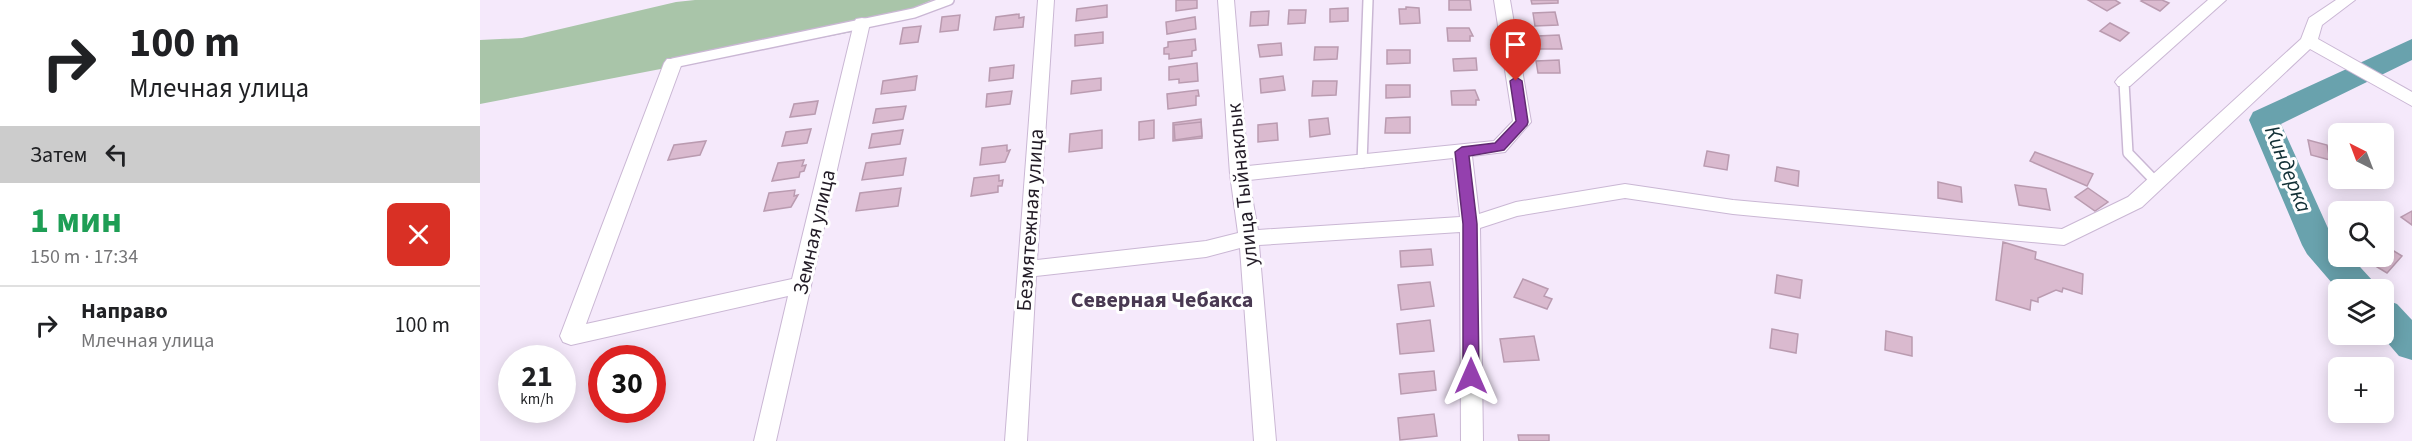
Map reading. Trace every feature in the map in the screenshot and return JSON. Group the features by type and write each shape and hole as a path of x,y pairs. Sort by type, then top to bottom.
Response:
{"street":[{"name":"Безмятежная улица","path":"1016,441 1046,0"},
{"name":"улица Тыйнаклык","path":"1226,0 1239,174 1249,238 1265,441"},
{"path":"1239,174 1499,147 1522,122 1502,0"},
{"path":"2124,81 2218,0"},
{"path":"1026,268 1206,249 1249,238 1470,224 1516,209 1625,192 1733,207 2064,237 2135,202 2309,41 2315,22 2347,0"},
{"name":"Земная улица","path":"765,441 862,23"},
{"path":"2309,41 2412,100"},
{"path":"673,63 572,336 802,285"},
{"path":"1462,152 1470,224 1472,441"}],"lane":[{"path":"673,63 914,13 950,0"},
{"path":"1362,163 1368,0"},
{"path":"2124,81 2128,153 2156,182"}],"green space":[{"path":"695,0 932,0 862,30 480,104 480,40 522,38 676,2"}],"building":[{"path":"1176,0 1197,0 1197,8 1176,11"},
{"path":"1449,0 1470,0 1471,10 1449,10"},
{"path":"1531,0 1558,0 1558,3 1532,4"},
{"path":"2088,0 2115,0 2120,3 2107,11"},
{"path":"2162,0 2169,3 2160,11 2141,1"},
{"path":"1107,5 1107,17 1076,21 1077,9"},
{"path":"1406,7 1419,8 1420,23 1400,24 1399,9 1406,9"},
{"path":"1348,8 1348,21 1330,22 1330,9"},
{"path":"1289,10 1306,10 1305,23 1288,24"},
{"path":"1269,11 1268,25 1250,26 1251,12"},
{"path":"1555,12 1558,25 1535,26 1533,13"},
{"path":"1019,14 1019,18 1024,17 1023,27 994,30 996,17"},
{"path":"960,15 958,30 940,32 942,17"},
{"path":"1195,17 1196,29 1167,34 1166,22"},
{"path":"2110,23 2129,33 2120,41 2100,31"},
{"path":"921,26 918,42 900,44 903,28"},
{"path":"1447,28 1469,28 1473,36 1470,36 1470,41 1448,41"},
{"path":"1103,32 1103,43 1075,46 1075,35"},
{"path":"1559,35 1562,49 1539,49 1537,36"},
{"path":"1195,39 1196,50 1192,51 1192,56 1169,59 1169,54 1164,54 1164,48 1168,47 1168,42"},
{"path":"1281,43 1282,55 1260,57 1258,45"},
{"path":"1315,47 1338,47 1337,59 1314,60"},
{"path":"1387,50 1410,50 1410,63 1387,64"},
{"path":"1476,58 1477,70 1454,71 1453,59"},
{"path":"1559,60 1560,73 1538,73 1536,61"},
{"path":"1197,63 1198,81 1179,83 1179,79 1169,80 1169,67"},
{"path":"1014,65 1013,78 989,81 990,68"},
{"path":"917,76 915,90 881,94 883,81"},
{"path":"1283,76 1285,90 1261,93 1260,79"},
{"path":"1101,78 1101,90 1071,94 1072,81"},
{"path":"1313,81 1337,81 1336,95 1312,96"},
{"path":"1386,85 1410,85 1410,97 1386,98"},
{"path":"1198,90 1196,105 1168,109 1167,94"},
{"path":"1475,90 1479,100 1476,100 1476,105 1452,105 1451,91"},
{"path":"1012,91 1010,104 986,107 987,94"},
{"path":"818,101 815,114 790,117 794,104"},
{"path":"906,106 903,119 873,123 876,109"},
{"path":"1410,117 1410,133 1385,133 1386,118"},
{"path":"1328,118 1330,134 1310,137 1309,120"},
{"path":"1201,119 1202,138 1173,141 1173,123"},
{"path":"1154,120 1154,138 1139,140 1139,122"},
{"path":"1201,122 1202,136 1175,140 1174,125"},
{"path":"1277,123 1278,140 1258,142 1258,125"},
{"path":"811,129 807,143 782,146 786,132"},
{"path":"903,130 900,144 869,148 872,134"},
{"path":"1102,130 1102,148 1069,152 1070,134"},
{"path":"2308,140 2327,145 2328,159 2311,155"},
{"path":"706,141 700,155 668,160 674,145"},
{"path":"1007,145 1007,151 1010,150 1005,162 980,165 982,148"},
{"path":"1707,151 1729,155 1727,170 1704,166"},
{"path":"2035,152 2093,174 2087,186 2030,161"},
{"path":"906,158 903,175 862,180 866,163"},
{"path":"804,160 802,166 806,165 799,177 772,181 778,163"},
{"path":"1777,167 1799,171 1798,186 1775,181"},
{"path":"999,175 999,181 1003,180 1002,186 998,186 998,192 971,196 974,178"},
{"path":"1938,182 1961,187 1962,202 1938,198"},
{"path":"2015,185 2046,189 2050,210 2019,205"},
{"path":"901,188 898,206 856,211 860,193"},
{"path":"2088,188 2108,202 2095,211 2075,197"},
{"path":"795,190 794,196 798,195 791,207 764,211 769,193"},
{"path":"2412,211 2412,225 2401,217"},
{"path":"2003,242 2036,252 2035,259 2083,274 2082,294 2063,288 2062,292 2056,290 2038,298 2038,302 2031,300 2030,310 1996,300"},
{"path":"1431,249 1433,265 1401,267 1400,251"},
{"path":"2394,251 2402,256 2394,265"},
{"path":"2377,267 2392,267 2387,273"},
{"path":"1777,275 1802,280 1800,298 1775,293"},
{"path":"1523,279 1548,289 1544,296 1552,299 1547,309 1514,297"},
{"path":"1430,282 1434,306 1401,310 1398,285"},
{"path":"1430,320 1434,351 1400,354 1397,324"},
{"path":"1772,329 1798,334 1796,353 1770,348"},
{"path":"1886,331 1912,337 1912,356 1885,350"},
{"path":"1534,336 1539,360 1504,362 1500,339"},
{"path":"1434,371 1436,390 1401,394 1399,374"},
{"path":"1434,414 1437,436 1400,440 1398,418"},
{"path":"1518,435 1549,435 1549,441 1519,441"}],"waterway":[{"name":"Киндерка","path":"2350,279 2319,245 2264,120 2412,48"},
{"name":"Киндерка","path":"2394,325 2412,345"}],"district":[{"name":"Северная Чебакса","path":"1162,300"}],"route":[{"path":"1471,376 1470,224 1462,152 1499,147 1522,122 1516,81"}]}
